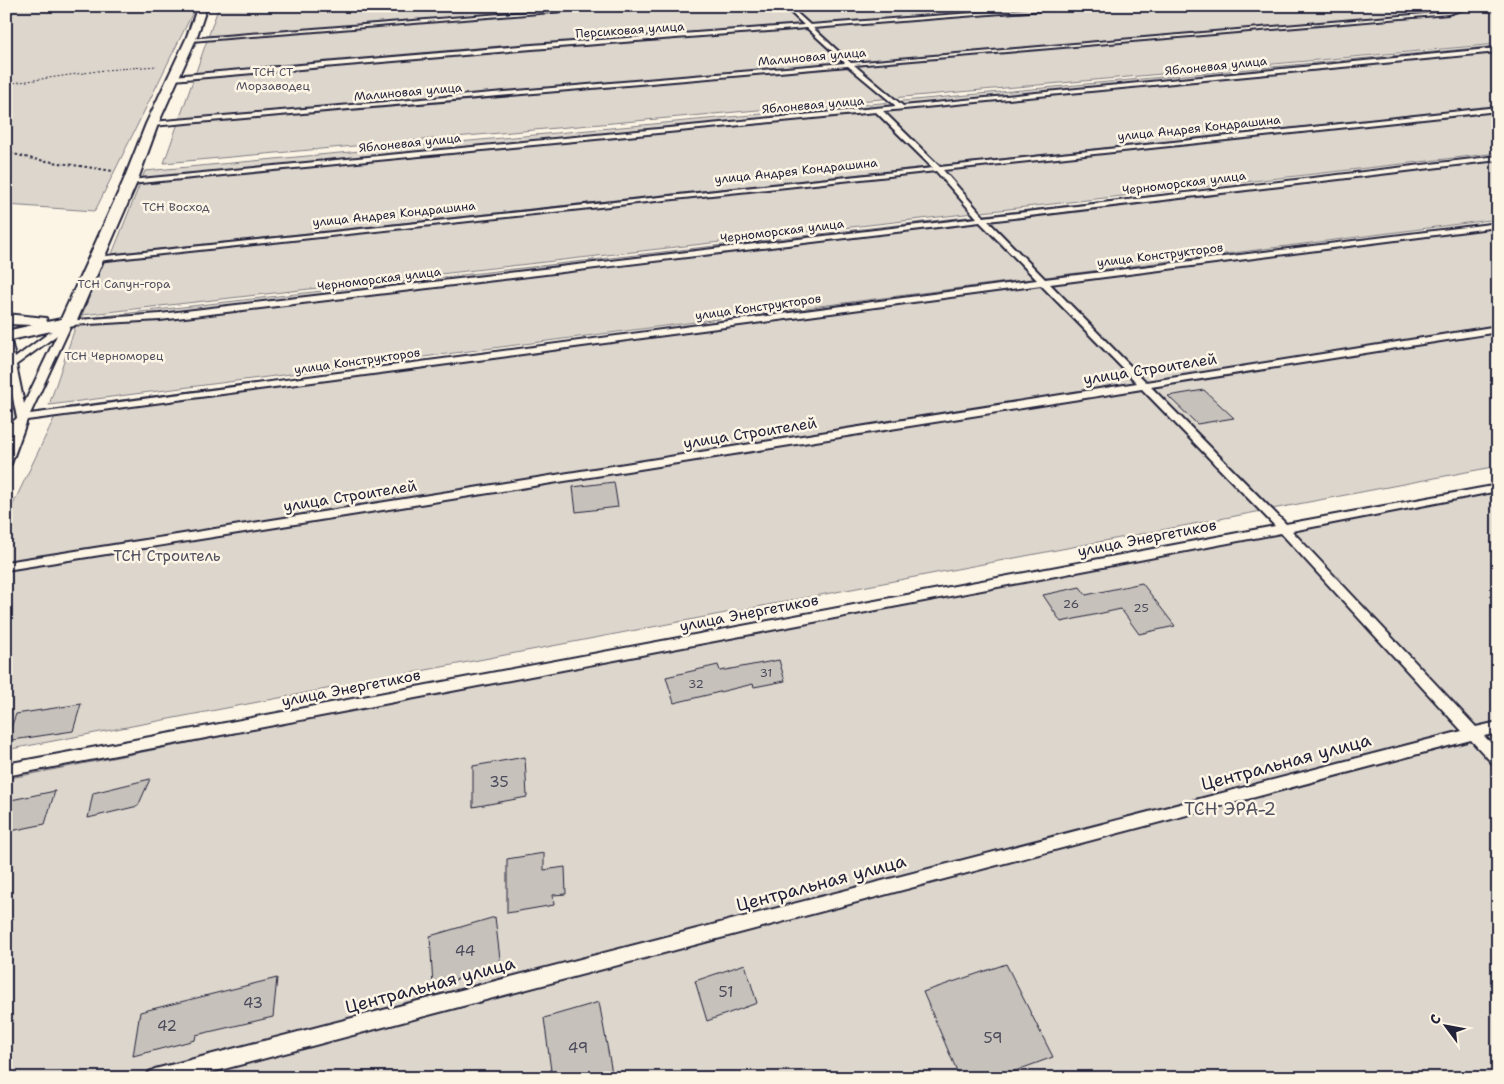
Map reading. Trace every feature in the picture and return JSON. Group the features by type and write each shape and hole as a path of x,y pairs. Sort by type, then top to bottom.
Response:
{"street":[{"path":"68,323 98,259 152,124 191,39 203,6"},
{"path":"1492,6 1498,7"},
{"path":"6,319 68,323"},
{"path":"6,337 68,323"}],"lane":[{"path":"191,39 623,6"},
{"path":"786,6 849,64 902,108"},
{"name":"Персиковая улица","path":"172,78 532,47 1090,6"},
{"name":"Малиновая улица","path":"152,124 1448,13 1472,6"},
{"name":"Яблоневая улица","path":"132,178 902,108 1498,50"},
{"name":"улица Андрея Кондрашина","path":"98,259 1498,109"},
{"path":"878,110 938,169 981,218 1283,528 1498,760"},
{"name":"Черноморская улица","path":"68,323 160,317 1498,158"},
{"name":"улица Конструкторов","path":"22,418 1044,282 1498,225"},
{"path":"9,369 68,323"},
{"path":"6,464 22,418 45,364 68,323"},
{"name":"улица Строителей","path":"6,566 1498,329"},
{"path":"6,337 9,369 22,418"},
{"path":"6,434 22,418"},
{"name":"улица Энергетиков","path":"6,770 1498,488"},
{"name":"Центральная улица","path":"155,1078 1498,727"}],"path":[{"path":"6,84 105,70 179,65"},
{"path":"6,152 92,168 132,178"}],"green space":[{"path":"6,6 196,6 95,211 6,205"},
{"name":"ТСН СТ Морзаводец","path":"219,6 1440,6 1498,13 1498,44 164,163"},
{"name":"ТСН Восход","path":"1498,46 1498,106 112,254 145,171"},
{"name":"ТСН Сапун-гора","path":"1498,110 1498,153 82,315 105,259"},
{"name":"ТСН Черноморец","path":"1498,156 1498,219 49,405 78,319"},
{"name":"ТСН Строитель","path":"1498,223 1498,466 6,750 6,519 59,408"},
{"name":"ТСН ЭРА-2","path":"1498,484 1498,1078 6,1078 6,779"}],"building":[{"path":"1204,390 1234,418 1197,424 1168,396"},
{"path":"614,482 618,507 576,512 573,487"},
{"path":"1142,583 1175,626 1139,634 1121,609 1061,622 1043,595 1080,587 1086,595"},
{"path":"779,660 785,681 754,687 753,684 674,703 666,677 718,665 720,671"},
{"path":"81,704 73,731 6,741 16,714"},
{"path":"525,757 527,797 473,807 473,766"},
{"path":"150,779 138,806 88,818 93,793"},
{"path":"55,791 45,824 6,832 6,801"},
{"path":"544,853 544,870 565,867 566,894 553,895 554,905 507,913 507,859"},
{"path":"495,917 501,967 433,986 430,936"},
{"path":"745,964 757,1003 707,1021 695,981"},
{"path":"1006,964 1053,1057 996,1078 960,1078 923,992"},
{"path":"277,978 273,1017 196,1035 195,1040 133,1056 140,1012"},
{"path":"599,1002 613,1078 552,1078 544,1018"}]}
